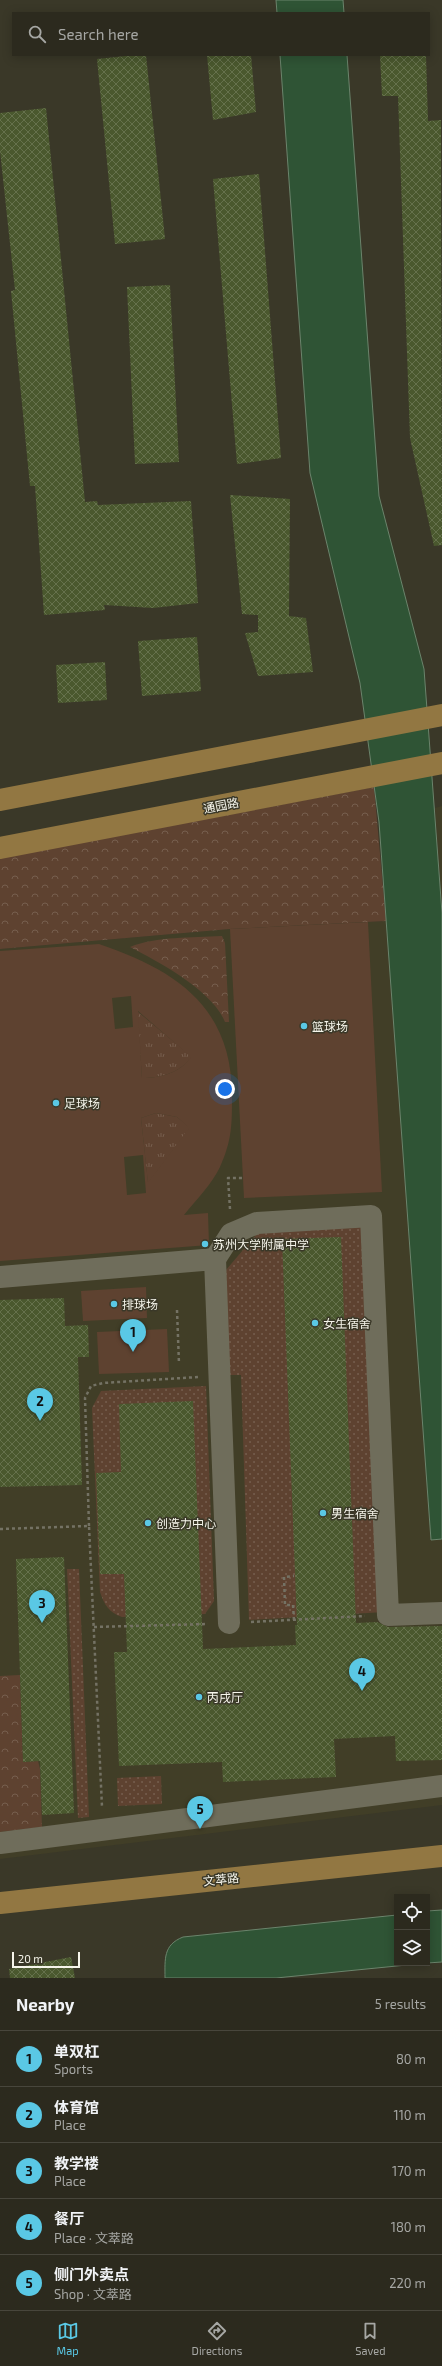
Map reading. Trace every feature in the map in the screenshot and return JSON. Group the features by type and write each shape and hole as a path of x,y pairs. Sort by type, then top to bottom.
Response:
{"main road":[{"path":"0,800 438,716"},
{"name":"通园路","path":"0,848 441,763"},
{"name":"文萃路","path":"0,1903 442,1856"}],"lane":[{"path":"230,1623 215,1259 231,1234 257,1223 370,1216 388,1615 442,1613"},
{"path":"0,1277 215,1259"},
{"path":"0,1842 442,1786"}],"path":[{"path":"231,1234 228,1178 243,1178"},
{"path":"177,1310 179,1364"},
{"path":"103,1829 84,1398 91,1386 103,1383 220,1375"},
{"path":"0,1529 89,1526"},
{"path":"294,1576 284,1577 285,1605 293,1605 294,1620"},
{"path":"94,1627 230,1623 388,1615"}],"shaded area":[{"path":"276,0 343,0 344,12 277,12"},
{"path":"280,56 347,56 379,496 424,669 442,913 442,1539 431,1540 379,822 360,683 310,473"},
{"path":"442,806 442,913 435,808"},
{"name":"苏州大学附属中学","path":"386,921 431,1539 442,1539 442,1805 0,1859 0,949 230,929"},
{"path":"442,1910 442,1962 430,1963 430,1911"},
{"path":"394,1915 394,1966 397,1966 276,1978 165,1978 166,1953 176,1940 183,1937"}],"green space":[{"path":"374,787 386,921 230,929 0,949 0,858"},
{"path":"368,922 382,1192 244,1198 230,929"},
{"path":"222,936 225,943 229,1022 225,1022 209,999 184,978 130,947 140,943 163,939"},
{"path":"99,944 127,954 152,966 175,980 194,996 210,1016 222,1038 229,1065 232,1116 229,1140 217,1173 184,1215 208,1213 209,1245 0,1261 0,951","holes":["131,996 133,1027 115,1029 112,998","138,1011 191,1057 181,1067 169,1074 142,1078","156,1113 177,1117 189,1128 148,1182 141,1118","143,1155 146,1193 127,1195 124,1157"]},
{"path":"137,1011 192,1057 181,1067 169,1074 142,1078"},
{"path":"156,1113 177,1117 190,1128 148,1183 141,1118"},
{"path":"367,1222 384,1612 249,1620 241,1375 223,1375 220,1277 261,1229"},
{"name":"排球场","path":"146,1287 147,1318 83,1321 81,1291"},
{"path":"167,1329 169,1372 99,1374 97,1332"},
{"name":"创造力中心","path":"206,1386 214,1601 205,1614 122,1617 108,1608 100,1592 92,1408 101,1391"},
{"path":"67,1569 79,1569 89,1817 78,1818"},
{"path":"20,1675 23,1762 38,1761 40,1769 42,1827 0,1832 0,1676"},
{"path":"161,1776 162,1804 118,1806 117,1778"}],"building":[{"path":"126,56 146,56 165,239 115,244 97,59"},
{"path":"207,56 251,56 256,112 213,120"},
{"path":"380,56 426,56 428,121 441,120 442,545 434,546 410,438 398,96 382,96"},
{"path":"46,108 85,502 97,501 98,505 191,501 198,603 153,608 104,605 105,610 44,615 35,486 30,486 11,291 15,290 0,151 0,113"},
{"path":"259,174 281,458 237,464 213,179"},
{"path":"170,285 179,462 135,464 127,287"},
{"path":"230,495 290,499 289,616 306,618 313,672 258,676 245,633 258,632 258,615 242,614"},
{"path":"197,637 201,691 142,696 138,641"},
{"path":"105,662 107,700 58,703 56,665"},
{"path":"341,1237 356,1623 377,1622 388,1627 442,1626 442,1760 396,1761 395,1736 334,1739 336,1777 223,1782 222,1762 119,1766 114,1652 127,1652 124,1574 100,1574 96,1473 121,1472 119,1404 193,1401 203,1649 296,1645 295,1625 297,1625 282,1239"},
{"path":"64,1298 65,1326 88,1325 89,1357 78,1357 82,1485 0,1487 0,1300"},
{"path":"64,1557 74,1813 42,1815 40,1761 23,1762 16,1559"},
{"path":"71,1957 75,1978 10,1978 9,1969"}],"place":[{"name":"篮球场","path":"304,1026"},
{"name":"足球场","path":"56,1103"},
{"name":"苏州大学附属中学","path":"205,1244"},
{"name":"排球场","path":"114,1304"},
{"name":"女生宿舍","path":"315,1323"},
{"name":"单双杠","path":"133,1352"},
{"name":"体育馆","path":"40,1421"},
{"name":"男生宿舍","path":"323,1513"},
{"name":"创造力中心","path":"148,1523"},
{"name":"教学楼","path":"42,1623"},
{"name":"餐厅","path":"362,1691"},
{"name":"丙戌厅","path":"199,1697"},
{"name":"侧门外卖点","path":"200,1829"}]}
